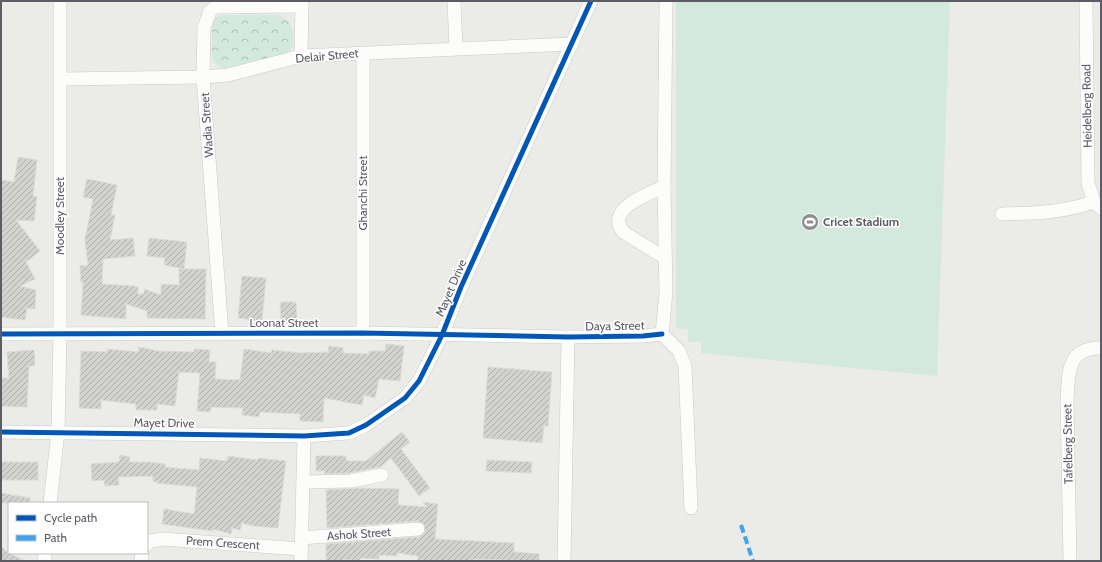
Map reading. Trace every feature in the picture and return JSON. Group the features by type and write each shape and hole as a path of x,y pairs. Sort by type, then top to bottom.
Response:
{"street":[{"name":"Moodley Street","path":"50,502 58,432 60,334 60,1"},
{"path":"454,1 456,48"},
{"name":"Mayet Drive","path":"1,432 304,436 349,433 366,425 399,404 419,381 442,335 461,287 591,1"},
{"name":"Daya Street","path":"568,337 643,336 662,334 666,292 664,187 666,1"},
{"name":"Heidelberg Road","path":"1086,1 1088,182 1098,206"},
{"path":"301,56 302,3"},
{"name":"Wadia Street","path":"222,334 203,77 204,28 210,11 215,7 302,3"},
{"name":"Delair Street","path":"61,79 203,77 228,75 301,56 572,44"},
{"name":"Ghanchi Street","path":"363,53 363,333"},
{"path":"664,187 641,197 628,205 624,209 620,218 620,226 623,232 665,258"},
{"path":"1002,214 1047,213 1098,206"},
{"name":"Loonat Street","path":"1,334 363,333 568,337"},
{"path":"662,334 679,350 686,366 691,508"},
{"path":"564,561 568,337"},
{"name":"Tafelberg Street","path":"1070,561 1067,400 1069,373 1072,361 1078,354 1101,348"},
{"path":"301,549 304,436"},
{"path":"303,482 351,481 382,475"},
{"name":"Ashok Street","path":"301,549 418,529"},
{"name":"Prem Crescent","path":"148,543 151,541 162,539 301,549"}],"green space":[{"name":"Cricet Stadium","path":"676,1 950,1 937,376 701,353 701,342 688,342 688,329 676,328"},
{"path":"220,15 279,15 284,17 290,24 293,32 294,46 286,54 224,68 218,66 212,58 212,23 215,18"}],"building":[{"path":"18,157 37,160 33,196 37,197 34,221 16,220 40,251 26,262 35,279 20,286 36,290 35,309 27,308 25,320 1,317 1,180 14,182"},
{"path":"87,179 117,185 111,215 115,215 110,240 133,238 135,256 103,259 102,284 134,286 138,287 138,294 144,294 144,289 161,295 161,284 179,285 179,269 206,269 205,319 147,318 147,311 126,304 126,319 81,315 83,282 81,282 80,265 88,266 85,239 93,199 83,197"},
{"path":"149,238 187,242 184,269 164,265 165,258 147,256"},
{"path":"242,276 266,278 262,321 238,318"},
{"path":"280,302 296,302 297,321 281,321"},
{"path":"386,344 404,346 400,381 379,379 375,398 364,395 362,405 324,398 323,422 300,421 300,414 260,412 259,417 242,415 243,408 211,407 210,412 197,411 200,373 179,372 175,406 157,404 157,410 136,410 136,404 101,400 101,409 79,408 81,351 107,352 107,349 138,352 139,347 158,351 194,352 194,349 210,350 209,362 216,362 215,379 240,380 244,349 271,353 272,350 301,353 328,352 329,346 343,348 343,353 369,354 369,351 385,351"},
{"path":"34,350 35,366 29,366 27,407 1,406 2,378 9,378 7,352"},
{"path":"488,367 552,372 548,426 544,426 542,443 483,438"},
{"path":"402,432 410,442 401,449 430,488 419,496 391,458 380,467 350,473 325,474 325,471 316,471 316,456 346,456 346,461 366,461"},
{"path":"120,455 130,457 129,462 149,462 165,464 165,467 199,470 200,458 227,461 228,456 258,460 258,458 286,461 278,528 253,526 242,523 240,530 232,528 231,534 213,529 213,531 162,524 164,509 194,514 197,487 156,483 159,481 153,482 153,476 118,477 119,485 105,486 104,480 92,481 91,464 119,462"},
{"path":"487,460 532,462 531,473 486,471"},
{"path":"1,462 38,462 38,480 1,480"},
{"path":"357,488 399,489 398,505 427,507 423,502 438,504 435,539 514,543 514,552 539,554 539,561 473,559 473,561 418,561 418,556 397,553 397,556 379,555 379,559 360,558 360,561 343,559 343,561 326,561 326,544 419,537 425,532 424,524 417,521 327,528 326,490"},
{"path":"1,493 30,498 30,502 1,503"},
{"path":"1,547 8,552 8,554 25,561 1,561"}],"marked path":[{"path":"741,525 753,561"}],"cycle path":[{"path":"1,432 304,436 349,433 366,425 405,398 419,381 442,335 461,287 591,1"},
{"path":"1,334 363,333 568,337 643,336 662,334"}],"place":[{"name":"Cricet Stadium","path":"810,222"}]}
